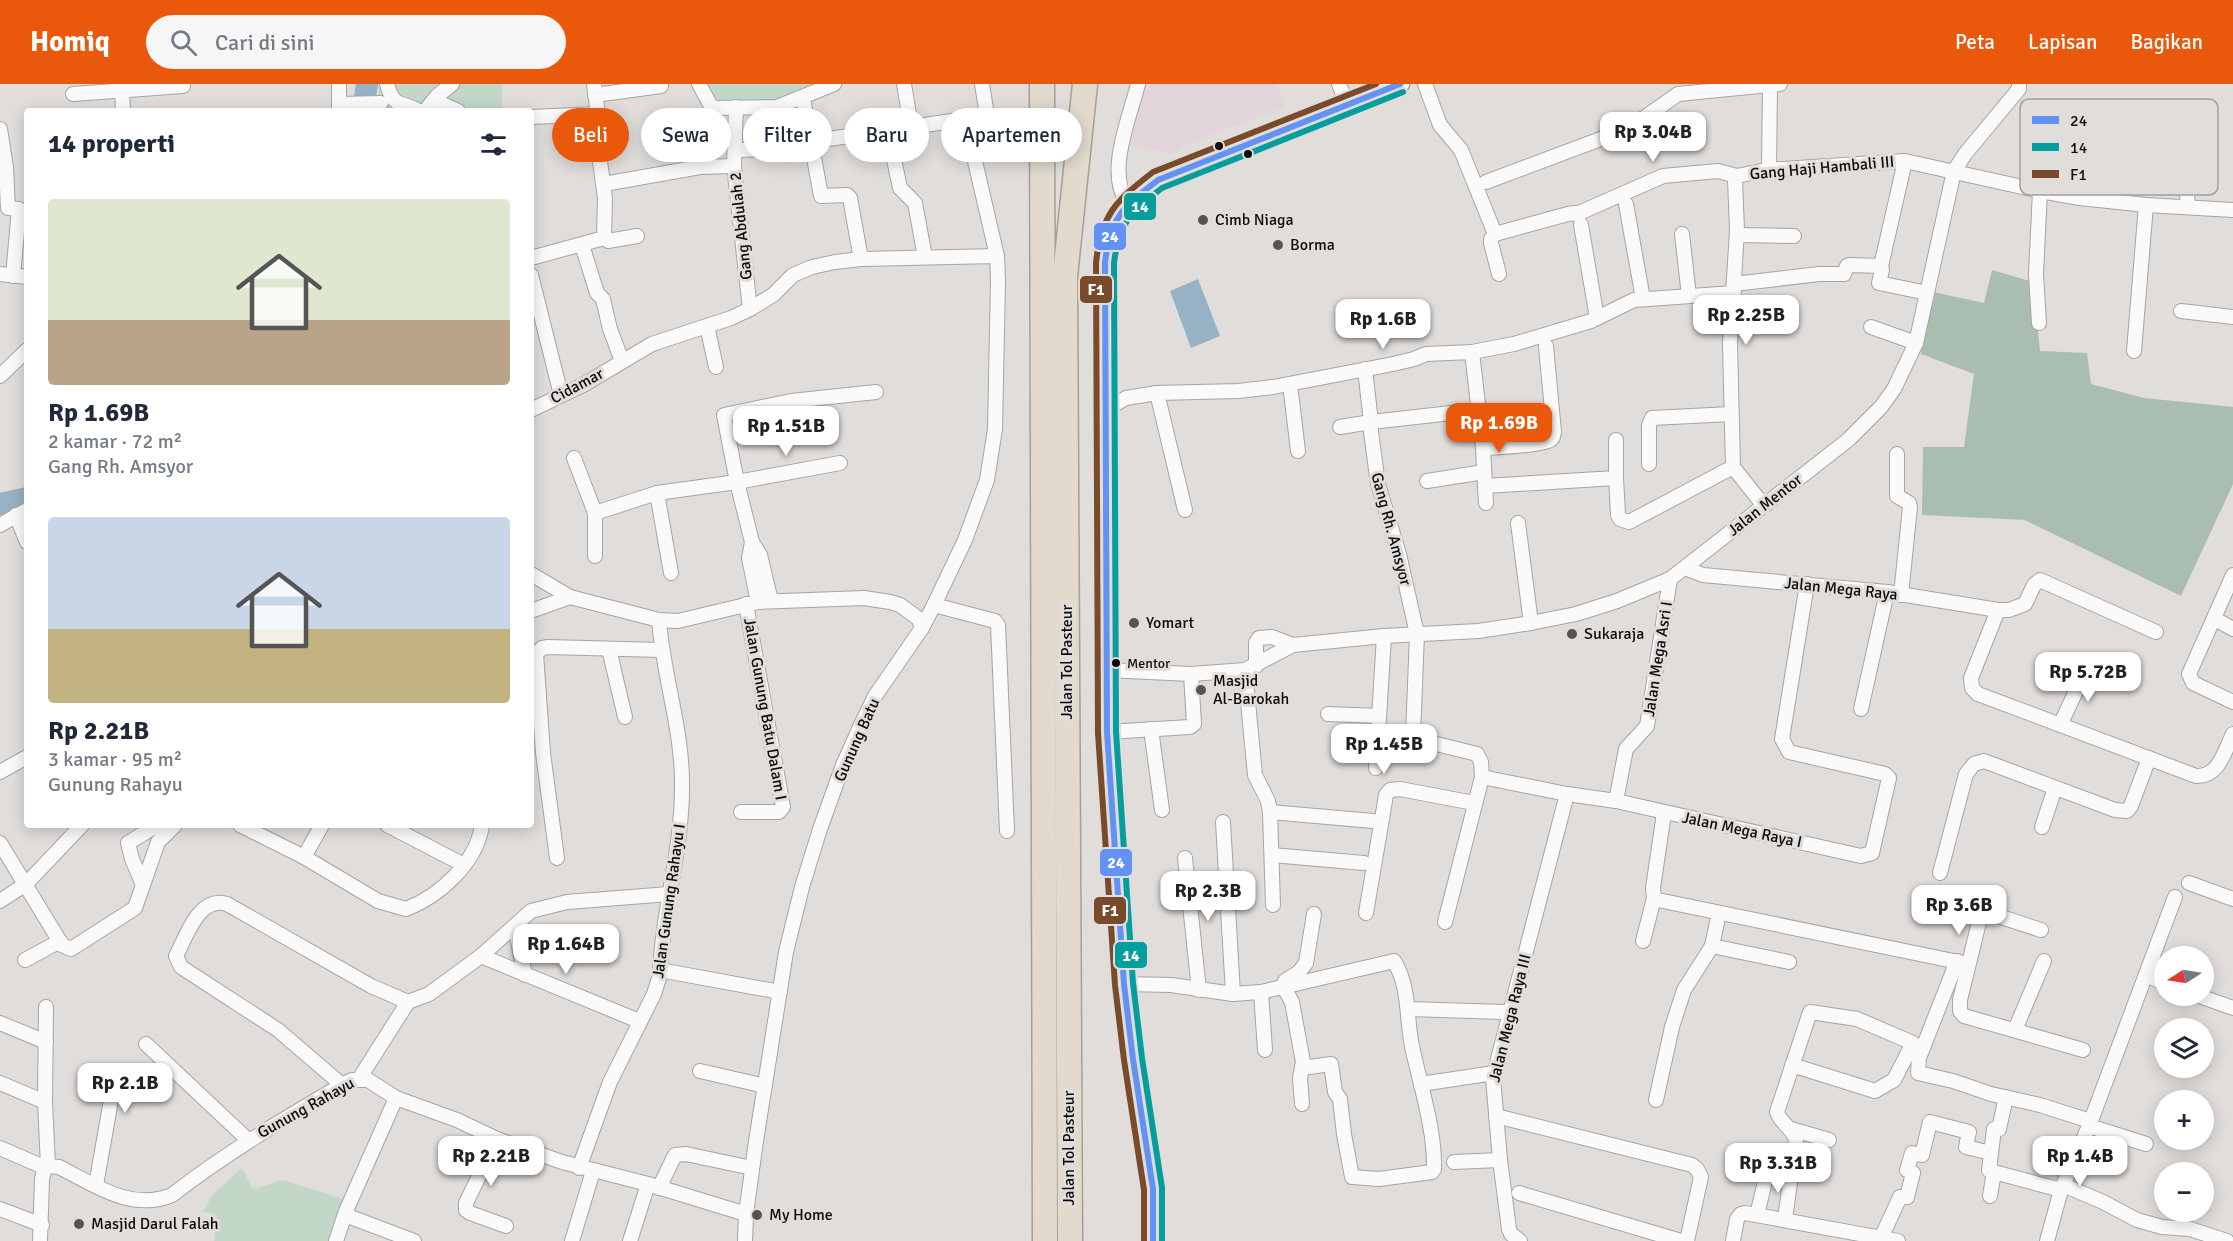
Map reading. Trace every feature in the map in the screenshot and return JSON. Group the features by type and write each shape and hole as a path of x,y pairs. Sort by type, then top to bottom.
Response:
{"highway":[{"name":"Jalan Tol Pasteur","path":"1042,84 1042,108"},
{"path":"1047,108 1051,84"},
{"name":"Jalan Tol Pasteur","path":"1070,1241 1065,276 1085,84"},
{"name":"Jalan Tol Pasteur","path":"1041,162 1045,1241"}],"main road":[{"path":"1153,1241 1152,1178 1133,1059 1124,984 1107,732 1105,410 1107,245 1118,215 1128,202 1149,186 1178,171 1400,84"}],"street":[{"path":"73,94 183,86 183,84"},
{"path":"339,84 341,106 381,103"},
{"path":"387,84 390,97 394,102 411,108"},
{"path":"429,106 452,84"},
{"path":"699,84 712,108 777,107 834,84"},
{"path":"904,84 908,108"},
{"path":"982,84 986,108"},
{"path":"1128,202 1122,195 1117,174 1138,84"},
{"path":"1339,84 1347,105"},
{"path":"1425,84 1440,125 1461,150 1496,234 1491,239 1491,243 1499,274"},
{"path":"1486,182 1606,137 1644,118 1673,95 1696,90 1775,85 1769,170"},
{"path":"597,108 595,90 661,86"},
{"name":"Jalan Mentor","path":"1106,670 1191,674 1251,668 1280,650 1293,645 1384,636 1479,631 1531,623 1576,614 1617,602 1670,579 1863,426 1894,389 1916,344 1954,171 1965,154 2023,86"},
{"path":"122,90 123,108"},
{"path":"803,98 805,108"},
{"name":"Gang Abdulah 2","path":"736,108 734,166 750,309"},
{"path":"534,117 552,116"},
{"path":"0,129 6,167 8,208 19,209 6,275 24,278"},
{"path":"735,150 743,150"},
{"path":"1905,161 1879,283 1927,293"},
{"name":"Gang Haji Hambali III","path":"1496,234 1568,214 1580,218 1663,176 1718,171 1736,181 1769,170 1905,161 2020,186"},
{"path":"601,162 604,184 604,238"},
{"path":"815,162 822,197 848,195 850,198 861,259"},
{"path":"895,162 900,188 915,203 925,257"},
{"name":"Gunung Batu","path":"745,1241 752,1168 786,952 802,887 843,765 875,696 922,628 965,540 987,480 995,429 997,256 975,162"},
{"path":"604,184 700,167 734,166"},
{"path":"1736,181 1737,235 1730,343 1733,467 1764,506"},
{"path":"2039,323 2036,274 2040,195"},
{"name":"Gang Haji Hambali III","path":"2068,195 2146,206 2233,210"},
{"path":"2187,195 2188,207"},
{"path":"1626,204 1643,299"},
{"path":"2134,351 2146,206"},
{"path":"1580,218 1597,318"},
{"path":"1682,234 1689,296"},
{"path":"1737,235 1794,236"},
{"path":"534,257 604,238 608,241 637,236"},
{"path":"582,245 597,293 603,300 610,329 622,361"},
{"name":"Cidamar","path":"534,408 589,382 652,345 731,318 750,309 773,295 805,269 836,261 861,259 997,256"},
{"path":"1105,410 1126,398 1157,393 1238,391 1290,384 1414,359 1426,354 1472,352 1522,342 1597,318 1626,302 1689,296 1819,274 1844,274 1846,266 1849,265 1881,266"},
{"path":"534,287 561,395"},
{"path":"2181,311 2233,317"},
{"path":"707,326 716,367"},
{"path":"1871,327 1916,344"},
{"path":"1483,448 1536,443 1548,441 1553,437 1546,346"},
{"path":"1472,352 1483,448 1486,503"},
{"path":"0,376 24,354"},
{"name":"Gang Rh. Amsyor","path":"1365,369 1378,484 1399,554 1417,634 1414,738 1477,754 1481,762 1482,777"},
{"path":"1290,384 1298,451"},
{"path":"759,602 749,558 752,542 737,482 724,414 792,401 876,392"},
{"path":"1157,393 1185,510"},
{"path":"1340,427 1478,410"},
{"path":"1649,464 1648,425 1652,418 1731,414"},
{"path":"1616,440 1618,515 1620,519 1629,522 1733,467"},
{"path":"1860,709 1894,594 1910,507 1909,503 1897,496 1897,454"},
{"path":"574,458 595,513 595,556"},
{"path":"595,513 657,493 737,482 840,463"},
{"path":"1427,481 1484,472"},
{"path":"1485,486 1616,477"},
{"path":"657,493 671,573"},
{"path":"0,525 22,513"},
{"path":"1518,523 1531,623"},
{"name":"Jalan Mega Raya","path":"1685,568 1703,575 1894,594 1998,609"},
{"path":"2233,575 2189,674 2193,682 2233,702"},
{"path":"534,576 570,597 659,620 678,621 759,602 845,598 879,600 900,605 919,619 922,628"},
{"name":"Jalan Mega Asri I","path":"1616,801 1626,749 1647,726 1670,579"},
{"path":"2156,632 2040,580 2034,585 2025,604 2009,610 1998,609 1971,678 1972,688 1978,694 2196,776 2207,775 2217,766 2233,734"},
{"name":"Jalan Mega Raya I","path":"1642,941 1654,898 1653,888 1664,813 1861,856 1872,853 1888,778 1885,774 1790,752 1782,739 1807,584"},
{"path":"534,609 570,597"},
{"name":"Jalan Gunung Batu Dalam I","path":"741,812 778,812 783,807 759,602"},
{"path":"934,604 995,621 998,625 1007,831"},
{"path":"2215,619 2233,629"},
{"name":"Jalan Gunung Rahayu I","path":"579,1168 610,1082 654,994 660,970 681,821 682,783 678,730 661,650 659,620"},
{"path":"1376,768 1384,636"},
{"name":"Jalan Mentor","path":"1251,668 1259,638 1272,637 1293,645"},
{"path":"556,858 543,753 536,654 548,647 661,650"},
{"path":"609,650 626,717"},
{"path":"1251,668 1255,770 1268,801 1270,812 1273,905"},
{"path":"2060,725 2087,668"},
{"path":"1107,732 1190,727 1194,724 1191,674"},
{"path":"1328,714 1379,716"},
{"path":"1151,729 1162,810"},
{"path":"1940,873 1966,774 1974,764 1984,761 2115,810 2127,811 2149,758"},
{"path":"0,772 24,759"},
{"path":"1446,922 1482,777 1616,801 1664,813"},
{"path":"2042,827 2055,788"},
{"path":"1366,913 1386,795 1390,790 1400,789 1474,803"},
{"name":"Jalan Mega Raya III","path":"1520,1241 1511,1234 1509,1229 1492,1087 1567,794"},
{"path":"1270,812 1373,821"},
{"path":"1223,822 1233,994"},
{"path":"0,901 26,884 79,828"},
{"path":"143,885 128,843 152,828"},
{"path":"0,843 60,941 67,948 76,947 132,911 158,842 171,828"},
{"path":"246,828 304,857 378,901 406,909 445,885 464,865 476,846 481,828"},
{"path":"304,857 319,828"},
{"path":"393,828 464,865"},
{"path":"1272,855 1364,863"},
{"path":"1185,858 1200,990"},
{"path":"2189,883 2233,899"},
{"path":"359,1078 408,1002 429,994 481,957 531,911 567,902 669,894"},
{"path":"2048,1241 2062,1187 2089,1123 2175,897"},
{"path":"1654,898 1963,962"},
{"path":"342,1085 278,1030 181,967 176,956 196,916 212,905 223,903 371,986 408,1002"},
{"path":"2041,930 1984,912 1980,916 1963,962 1919,1058 1918,1073 2006,1097 2146,1144"},
{"path":"1656,1100 1672,1027 1684,990 1712,946 1719,913"},
{"path":"1302,1104 1300,1078 1303,1062 1292,1002 1284,988 1285,981 1299,972 1306,963 1314,915"},
{"path":"515,927 525,975"},
{"path":"25,960 60,941"},
{"path":"1712,946 1789,962"},
{"path":"481,957 639,1021"},
{"path":"1124,984 1152,984 1233,994 1261,992 1394,961 1401,972 1408,1009 1412,1044 1432,1143 1434,1169 1432,1172 1390,1178 1357,1179 1350,1175 1340,1099 1335,1092 1331,1064 1302,1068"},
{"path":"2015,1030 2044,961"},
{"path":"1963,962 1959,1006 1964,1016 2084,1050"},
{"path":"660,970 780,992"},
{"path":"2146,975 2154,979"},
{"path":"1261,992 1265,1050"},
{"path":"2214,1001 2233,1008"},
{"path":"40,1241 42,1179 47,1167 46,1007"},
{"path":"1408,1009 1511,1014"},
{"path":"1785,1219 1796,1140 1791,1129 1777,1115 1792,1065 1810,1012 1857,1018 1914,1043 1894,1080 1875,1091 1792,1065"},
{"path":"0,1023 46,1042"},
{"path":"146,1044 248,1140"},
{"path":"700,1071 765,1086"},
{"path":"90,1073 108,1080 113,1089 96,1185"},
{"path":"1421,1084 1494,1073"},
{"name":"Gunung Rahayu","path":"0,1148 47,1167 59,1167 127,1200 167,1197 248,1140 342,1085 359,1078 368,1080 396,1098 458,1120 497,1139 579,1168 654,1186 746,1214"},
{"path":"0,1083 45,1102"},
{"path":"2006,1097 1999,1129 1994,1130 1989,1170 2062,1187 2103,1202 2137,1220 2162,1227 2190,1229 2227,1241"},
{"path":"336,1241 396,1098"},
{"path":"1496,1116 1692,1165 1701,1177 1687,1241"},
{"path":"1881,1238 1900,1197 1907,1197 1913,1173 1907,1170 1912,1153 1922,1155 1930,1122 1969,1132 1966,1147 1991,1153"},
{"path":"1791,1129 1829,1140"},
{"path":"497,1139 466,1203 466,1210 470,1214 506,1226"},
{"path":"630,1241 654,1186 675,1155 686,1154 752,1168"},
{"path":"1454,1162 1500,1160"},
{"path":"572,1241 593,1171"},
{"path":"1990,1196 1994,1172"},
{"path":"1757,1215 1767,1173"},
{"path":"1518,1193 1681,1241"},
{"path":"0,1209 42,1225"},
{"path":"1733,1241 1737,1219 1741,1214 1785,1219 1814,1234 1898,1241"},
{"path":"345,1215 414,1241"}],"shaded area":[{"path":"1144,84 1277,84 1285,106 1189,144 1171,154 1128,145"}],"green space":[{"path":"379,84 502,84 502,108 377,108"},
{"path":"702,84 823,84 775,102 713,106"},
{"path":"1992,270 2033,282 2040,351 2087,353 2091,384 2144,398 2233,407 2233,484 2181,596 2025,520 1922,515 1923,447 1964,447 1974,374 1921,354 1933,292 1984,303"},
{"path":"242,1168 253,1189 283,1180 343,1199 328,1241 214,1241 217,1215 203,1212 213,1194"}],"water":[{"path":"1198,279 1220,336 1191,348 1170,291"}],"waterway":[{"path":"363,108 367,84"},
{"path":"0,504 24,499"}],"transit line":[{"name":"F1","path":"1144,1241 1144,1190 1115,985 1098,733 1096,263 1098,246 1106,220 1112,210 1153,172 1376,84"},
{"name":"24","path":"1153,1241 1153,1189 1124,984 1107,732 1105,263 1107,247 1110,234 1120,214 1158,180 1400,84"},
{"name":"14","path":"1162,1241 1162,1188 1133,983 1116,732 1114,263 1116,249 1128,219 1162,188 1403,92"}],"place":[{"name":"Cimb Niaga","path":"1203,220"},
{"name":"Borma","path":"1278,245"},
{"name":"Yomart","path":"1134,623"},
{"name":"Sukaraja","path":"1572,634"},
{"name":"Mentor","path":"1116,663"},
{"name":"Masjid Al-Barokah","path":"1201,690"},
{"name":"My Home","path":"757,1215"},
{"name":"Masjid Darul Falah","path":"79,1224"}]}
